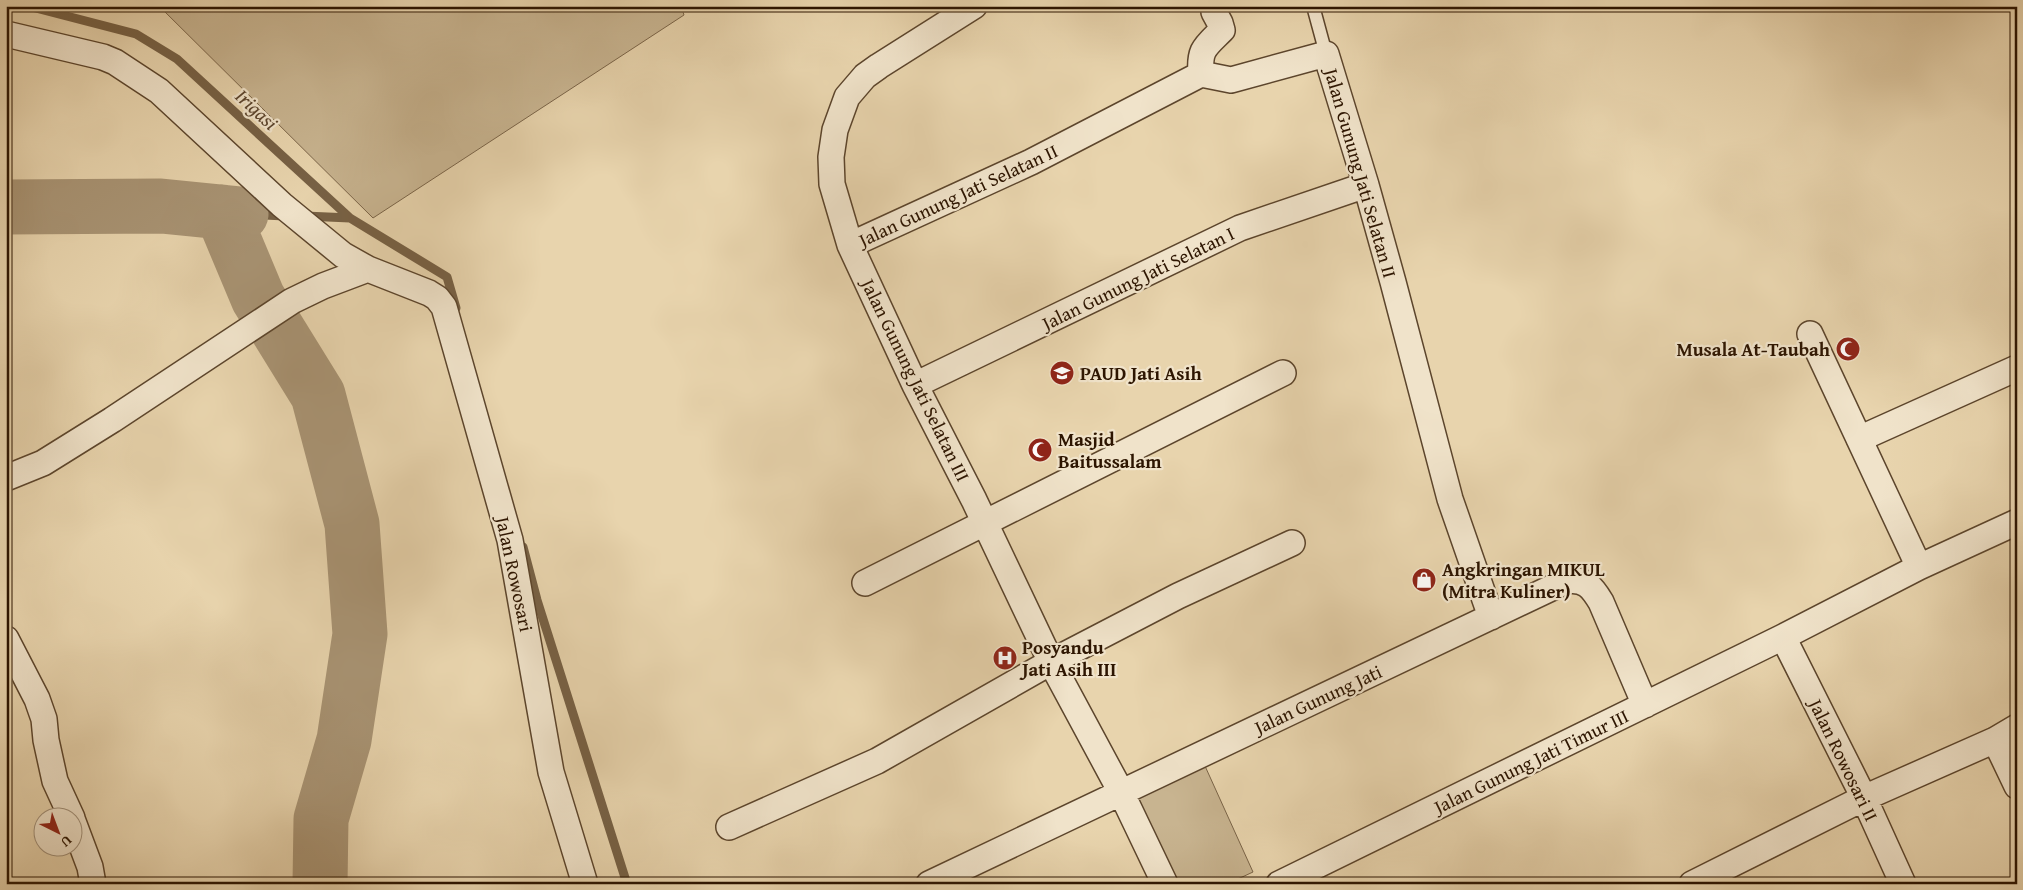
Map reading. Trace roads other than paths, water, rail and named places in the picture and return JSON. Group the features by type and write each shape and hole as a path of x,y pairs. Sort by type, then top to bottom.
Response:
{"street":[{"name":"Jalan Gunung Jati Selatan III","path":"974,6 864,76 847,97 835,130 831,158 832,184 850,245 915,385 985,524 1051,662 1121,792"},
{"path":"1201,74 1200,58 1206,46 1222,30 1214,12"},
{"name":"Jalan Rowosari","path":"6,34 104,57 115,62 159,92 282,205 343,255 437,298 444,307 510,540 551,772 585,884"},
{"name":"Jalan Gunung Jati Selatan II","path":"850,245 1031,162 1201,74 1231,80 1326,54 1366,185 1450,499 1491,617"},
{"name":"Jalan Gunung Jati Selatan I","path":"915,385 1240,228 1366,185"},
{"path":"6,478 43,463 112,420 292,301 368,268"},
{"path":"1810,334 1920,567"},
{"path":"1859,439 2017,368"},
{"path":"865,583 1283,373"},
{"name":"Jalan Gunung Jati Timur III","path":"1279,884 1784,637 1920,567 2017,522"},
{"path":"729,827 877,761 1051,662 1178,596 1292,543"},
{"name":"Jalan Gunung Jati","path":"929,884 1491,617 1574,580 1584,582 1594,590 1601,602 1646,705"},
{"name":"Jalan Rowosari II","path":"1784,637 1864,798 1903,884"},
{"path":"6,639 37,699 44,719 55,781 67,808"},
{"path":"1692,884 1718,879 1864,798 1995,740 2017,728"},
{"path":"1995,740 2017,786"},
{"path":"1121,792 1166,884"},
{"path":"82,845 90,867 93,884"}],"lane":[{"path":"1313,6 1326,54"}],"waterway":[{"name":"Irigasi","path":"28,6 136,34 177,59 350,218 447,277 456,308"},
{"path":"6,207 161,206 241,214"},
{"path":"222,212 258,298 318,395 352,524 360,634 344,740 321,819 320,884"},
{"name":"Irigasi","path":"241,214 285,216"},
{"name":"Irigasi","path":"305,216 350,218"},
{"path":"523,547 537,600 627,884"}],"place":[{"name":"Musala At-Taubah","path":"1848,349"},
{"name":"PAUD Jati Asih","path":"1062,373"},
{"name":"Masjid Baitussalam","path":"1040,450"},
{"name":"Angkringan MIKUL (Mitra Kuliner)","path":"1424,580"},
{"name":"Posyandu Jati Asih III","path":"1005,658"}]}
